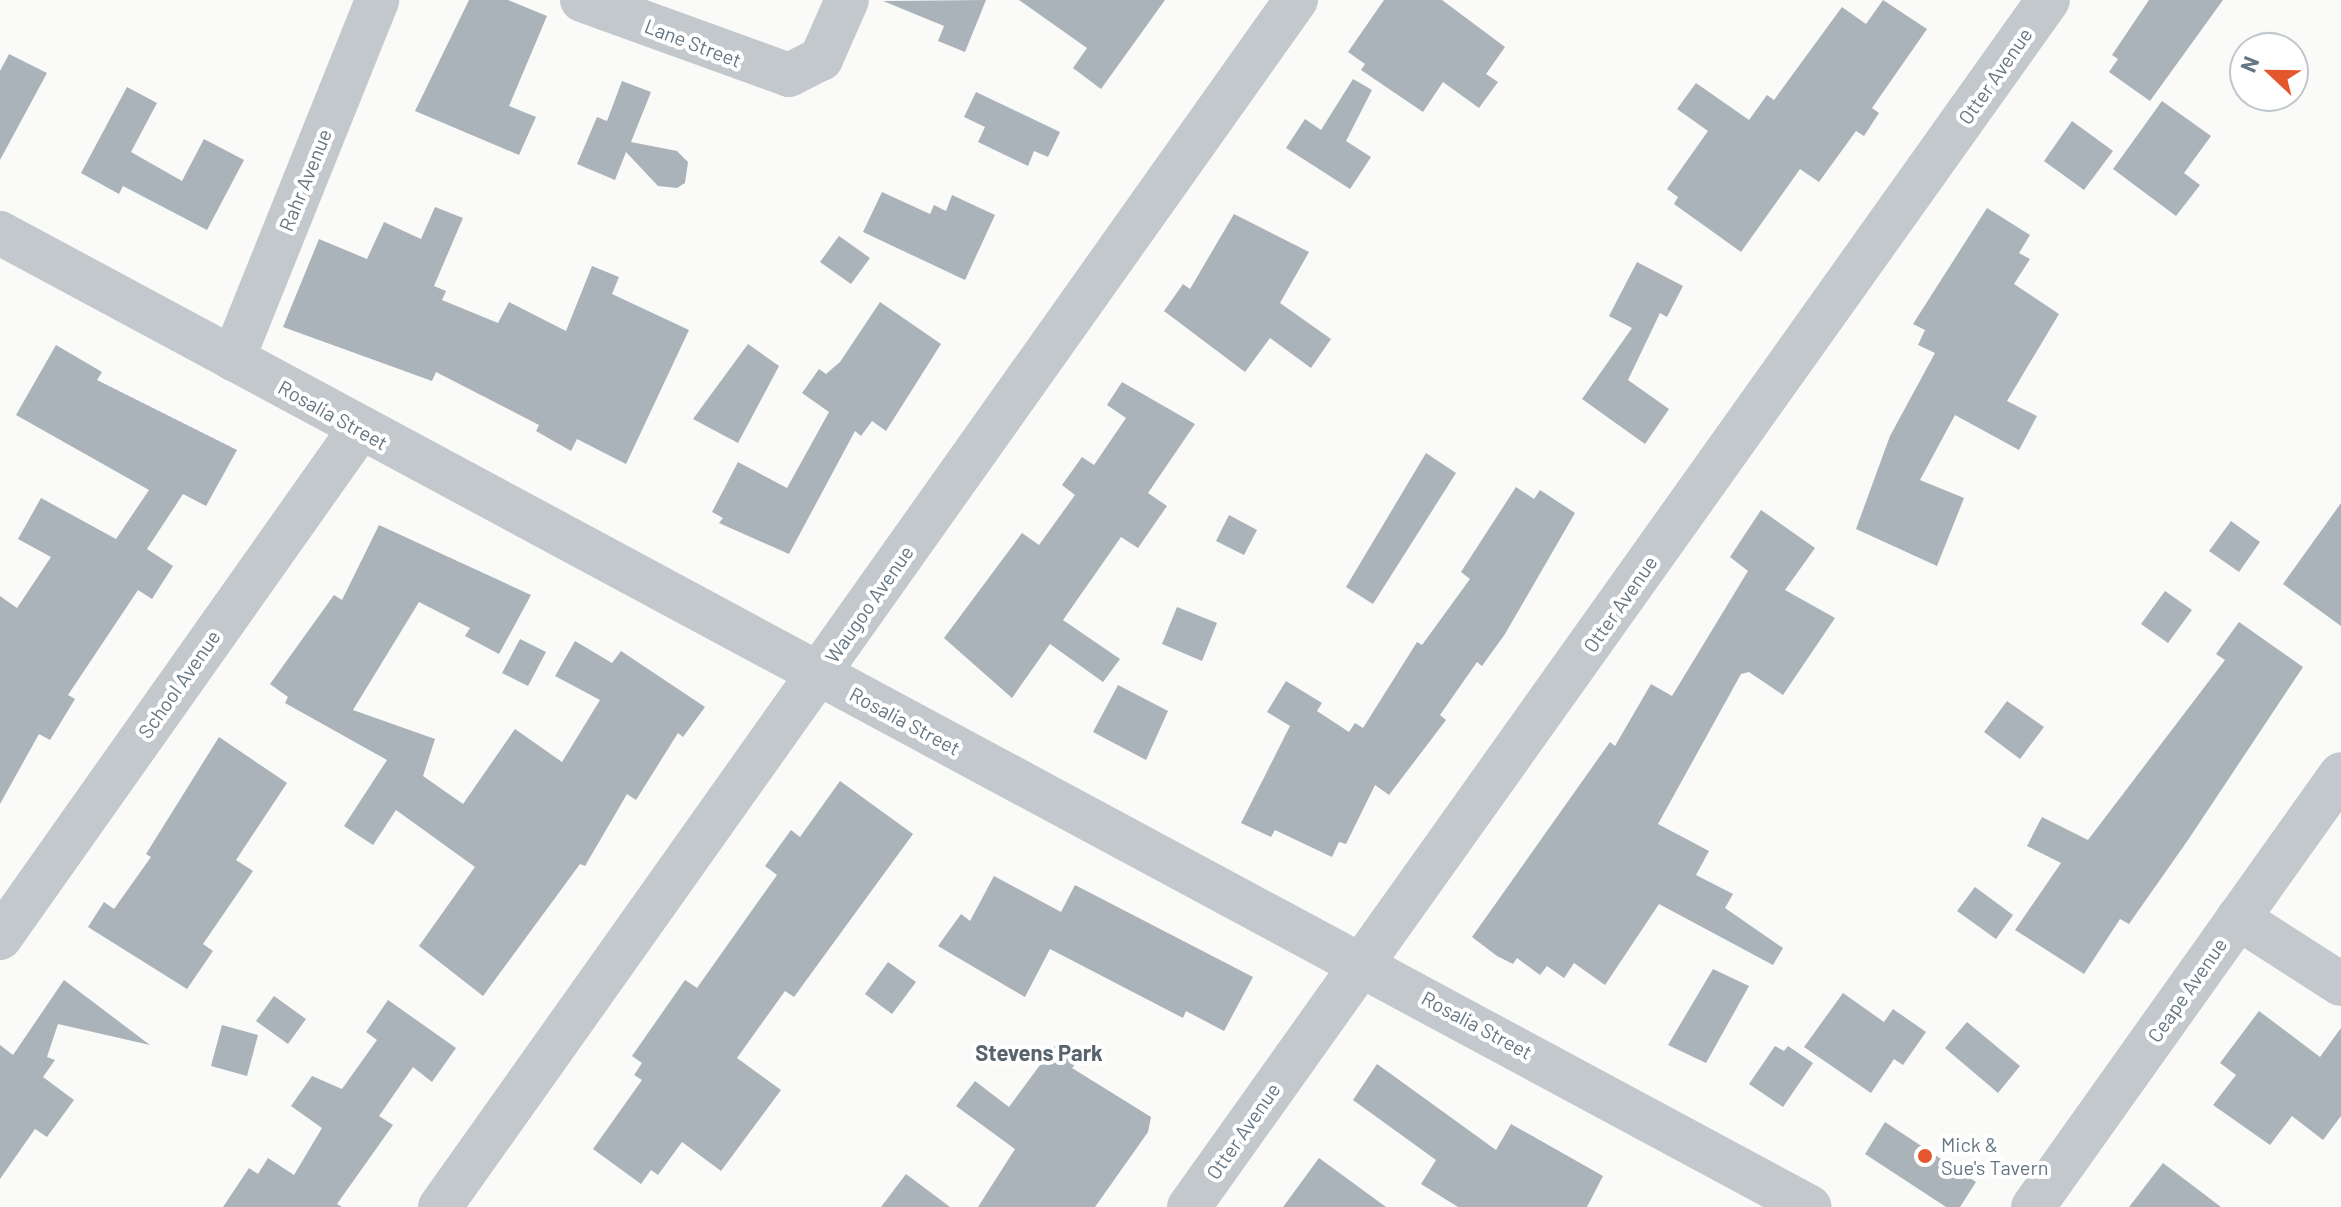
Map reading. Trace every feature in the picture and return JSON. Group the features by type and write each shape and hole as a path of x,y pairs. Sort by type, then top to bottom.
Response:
{"street":[{"name":"Rahr Avenue","path":"233,359 377,0"},
{"name":"Lane Street","path":"582,0 770,72 805,71 821,59 847,0"},
{"name":"Waugoo Avenue","path":"440,1207 1296,0"},
{"name":"Otter Avenue","path":"1189,1207 2048,0"},
{"name":"Rosalia Street","path":"0,233 359,430 1363,964 1810,1207"},
{"name":"School Avenue","path":"0,938 359,430"},
{"name":"Ceape Avenue","path":"2033,1207 2341,774"},
{"path":"2238,918 2341,984"}],"building":[{"path":"469,0 508,0 547,16 509,106 536,117 519,155 415,111"},
{"path":"986,0 965,52 938,41 944,26 883,1"},
{"path":"1019,0 1165,0 1101,89 1073,68 1087,48"},
{"path":"1384,0 1442,0 1505,47 1486,74 1498,82 1479,108 1443,82 1423,112 1361,70 1365,64 1348,52"},
{"path":"1883,0 1927,29 1872,108 1879,113 1864,136 1856,131 1819,182 1800,169 1741,252 1674,204 1678,197 1667,189 1708,131 1677,109 1696,83 1749,120 1767,95 1774,100 1842,7 1866,24"},
{"path":"2149,0 2223,0 2150,101 2109,72 2118,59 2112,55"},
{"path":"9,54 47,73 0,160 0,71"},
{"path":"1353,79 1372,90 1346,141 1371,157 1350,189 1286,148 1305,119 1321,130"},
{"path":"622,81 651,92 631,142 677,151 688,162 685,183 677,188 658,186 626,152 615,180 577,164 597,117 607,121"},
{"path":"127,87 157,103 131,152 182,181 204,139 244,160 207,230 123,186 119,194 81,173"},
{"path":"976,92 1060,132 1048,157 1034,151 1028,166 978,142 985,127 964,117"},
{"path":"2162,101 2211,136 2184,173 2200,185 2176,216 2113,169"},
{"path":"2072,121 2113,151 2084,190 2044,161"},
{"path":"882,192 930,214 934,205 946,211 952,195 995,215 965,280 863,232"},
{"path":"435,207 463,218 434,286 446,291 442,300 498,323 509,302 566,331 592,266 619,277 612,294 689,330 626,464 577,439 571,451 536,431 539,425 436,372 432,381 283,327 319,239 367,259 384,222 421,239"},
{"path":"1987,208 2030,235 2019,253 2030,259 2014,284 2059,314 2007,401 2037,416 2019,450 1955,415 1920,480 1964,498 1937,566 1856,529 1890,436 1935,353 1918,345 1925,330 1913,324"},
{"path":"1234,214 1309,252 1280,303 1331,339 1311,368 1270,338 1245,372 1164,311 1183,284 1190,289"},
{"path":"839,236 870,258 851,284 820,262"},
{"path":"1637,262 1683,286 1667,317 1660,313 1628,380 1669,409 1645,444 1582,399 1632,328 1609,316"},
{"path":"880,302 941,344 886,431 872,421 861,436 855,431 789,554 719,523 723,518 712,512 738,462 787,488 829,412 802,393 819,369 826,374 840,362"},
{"path":"748,344 779,366 738,443 693,419"},
{"path":"56,345 102,372 97,380 237,450 206,506 183,494 147,549 173,566 152,599 138,590 68,695 75,699 50,740 39,734 0,804 0,596 17,608 51,557 18,539 41,498 116,539 149,490 16,415"},
{"path":"1122,382 1195,424 1148,493 1167,506 1138,548 1121,537 1063,620 1120,659 1103,682 1050,644 1012,698 944,638 1022,533 1039,545 1075,495 1062,485 1082,457 1094,465 1126,418 1107,405"},
{"path":"1426,453 1456,473 1373,604 1346,587"},
{"path":"1516,487 1534,499 1540,490 1575,513 1505,634 1482,666 1477,662 1440,715 1446,720 1389,795 1375,785 1346,844 1339,842 1332,857 1275,830 1271,837 1241,823 1290,726 1267,712 1286,681 1322,703 1317,711 1349,732 1355,723 1363,728 1417,642 1422,645 1470,579 1461,572"},
{"path":"2341,503 2341,626 2283,584"},
{"path":"1761,510 1815,548 1785,590 1835,618 1783,695 1749,672 1741,674 1658,824 1709,851 1696,875 1733,894 1725,908 1783,948 1773,965 1659,904 1605,985 1574,963 1564,978 1547,966 1540,975 1517,958 1513,964 1497,956 1472,937 1610,742 1615,746 1651,684 1672,696 1748,571 1730,557"},
{"path":"1229,515 1257,530 1244,555 1216,541"},
{"path":"2231,521 2260,542 2239,572 2209,551"},
{"path":"379,525 531,595 499,654 465,636 470,628 419,602 353,710 435,739 423,776 463,804 515,729 562,762 600,700 555,676 575,641 612,663 621,651 705,707 683,737 678,733 636,800 627,794 585,866 580,864 483,996 419,946 475,867 396,810 373,845 344,826 387,760 285,703 288,697 270,684 334,595 342,600"},
{"path":"2165,591 2192,610 2168,643 2141,624"},
{"path":"1177,607 1217,623 1202,661 1162,644"},
{"path":"2239,622 2303,667 2129,924 2120,919 2084,974 2015,930 2061,863 2027,846 2042,817 2088,840 2225,660 2216,654"},
{"path":"520,639 546,652 528,686 502,673"},
{"path":"1118,685 1168,711 1146,760 1093,732"},
{"path":"2007,701 2044,727 2020,759 1984,732"},
{"path":"219,737 287,783 236,860 253,871 203,944 213,951 187,989 88,927 104,902 114,909 151,857 146,854"},
{"path":"840,781 913,834 794,997 785,991 737,1058 781,1090 721,1171 682,1142 658,1175 651,1170 641,1184 593,1149 642,1080 634,1075 642,1063 632,1056 685,980 697,988 777,875 765,866 791,830 800,837"},
{"path":"994,876 1061,912 1075,885 1253,977 1224,1031 1186,1011 1183,1018 1050,949 1025,997 938,946 961,914 970,921"},
{"path":"1975,887 2013,915 1996,939 1957,911"},
{"path":"888,962 916,982 892,1014 865,994"},
{"path":"1713,969 1749,986 1706,1063 1668,1045"},
{"path":"64,980 150,1045 58,1024 47,1057 55,1060 43,1077 74,1100 47,1137 35,1129 0,1179 0,1045 13,1055"},
{"path":"1843,993 1884,1022 1893,1009 1926,1032 1903,1065 1894,1059 1871,1093 1804,1047"},
{"path":"274,996 306,1019 288,1044 256,1021"},
{"path":"388,1000 456,1048 432,1082 413,1067 379,1116 393,1125 337,1204 342,1207 223,1207 249,1168 258,1174 268,1158 294,1175 322,1128 291,1106 312,1076 342,1089 377,1040 366,1032"},
{"path":"2259,1011 2320,1057 2341,1028 2341,1116 2323,1140 2292,1116 2270,1145 2213,1105 2236,1075 2220,1063"},
{"path":"1967,1022 2020,1066 1998,1093 1945,1048"},
{"path":"222,1025 258,1035 247,1076 211,1066"},
{"path":"1054,1046 1077,1062 1072,1068 1151,1117 1148,1132 1095,1207 978,1207 1015,1149 956,1106 975,1081 1009,1107"},
{"path":"1775,1046 1784,1051 1788,1046 1813,1063 1783,1107 1749,1084"},
{"path":"1377,1064 1496,1150 1511,1124 1603,1176 1587,1207 1458,1207 1421,1184 1436,1160 1353,1100"},
{"path":"1885,1122 1976,1182 1960,1207 1946,1207 1865,1154"},
{"path":"1319,1158 1386,1207 1283,1207"},
{"path":"2163,1163 2221,1207 2129,1207"},
{"path":"906,1174 950,1207 881,1207"}],"place":[{"name":"Mick & Sue's Tavern","path":"1925,1156"}],"district":[{"name":"Stevens Park","path":"1039,1053"}]}
